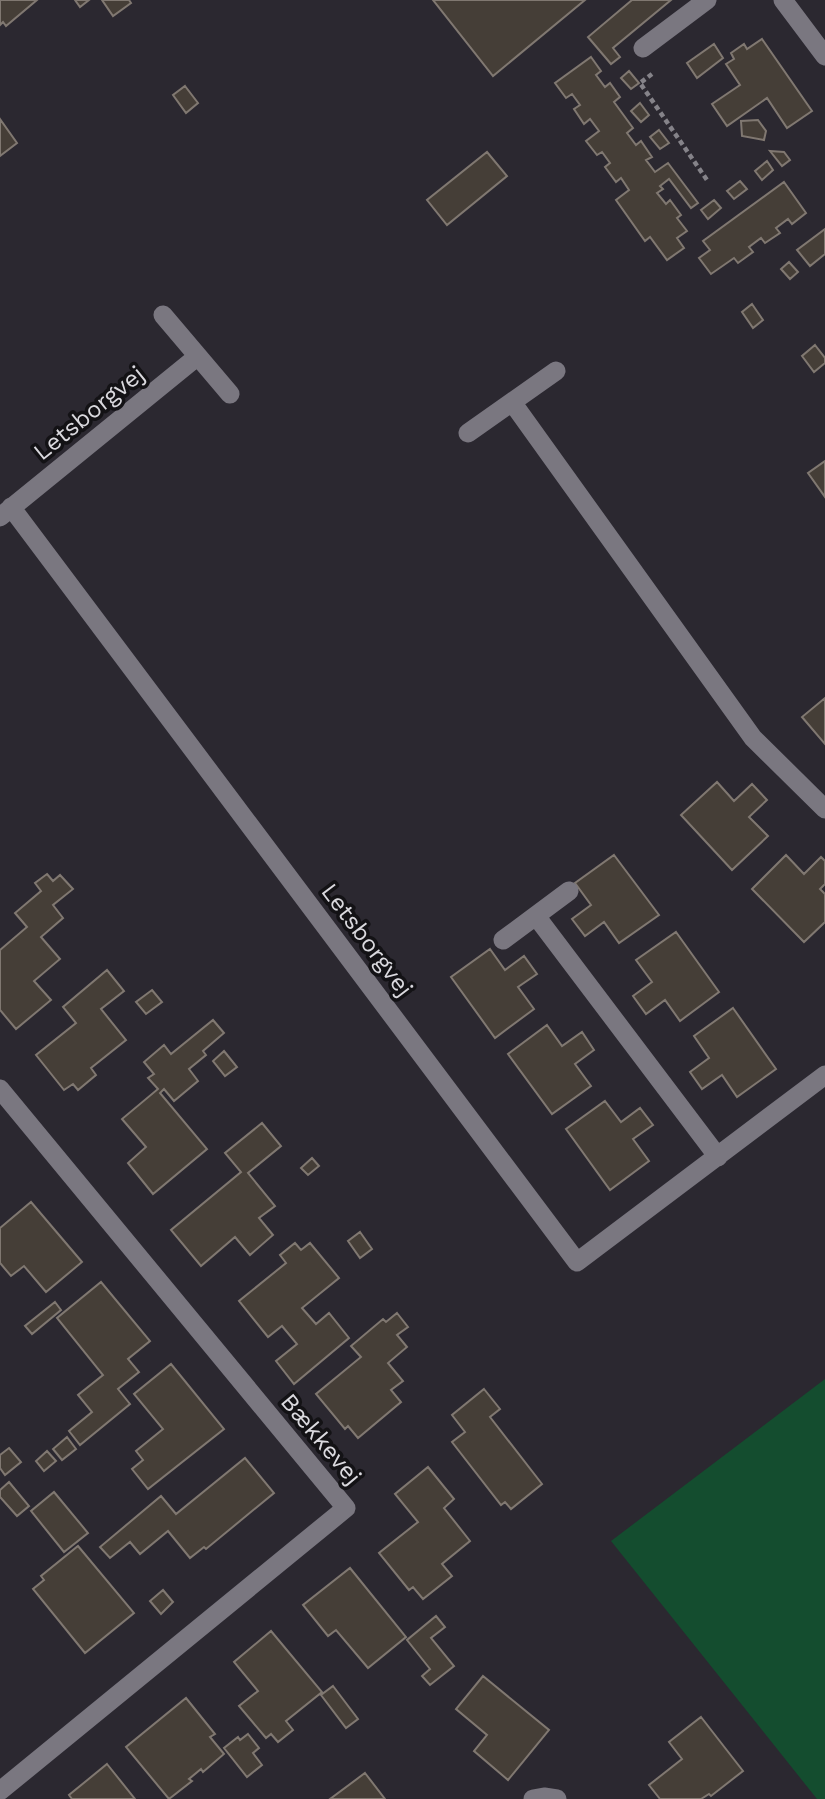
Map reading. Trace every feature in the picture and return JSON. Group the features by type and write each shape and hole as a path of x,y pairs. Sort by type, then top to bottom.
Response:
{"street":[{"path":"643,48 706,0"},
{"path":"783,0 825,56"},
{"path":"163,315 230,394"},
{"name":"Letsborgvej","path":"198,356 6,512 577,1262 825,1075"},
{"path":"468,433 556,371"},
{"path":"512,402 753,738 825,808"},
{"path":"503,940 569,891"},
{"path":"536,916 718,1157"},
{"name":"Bækkevej","path":"0,1088 346,1508 0,1791"},
{"path":"533,1799 557,1799"}],"path":[{"path":"640,83 707,180"}],"green space":[{"path":"825,1379 825,1799 817,1799 611,1541"}],"building":[{"path":"0,0 37,0 6,26 3,22 0,25"},
{"path":"75,0 89,0 80,7"},
{"path":"102,0 129,0 131,3 113,16"},
{"path":"433,0 585,0 493,76"},
{"path":"632,0 671,0 613,48 620,57 611,64 588,37"},
{"path":"762,39 812,111 787,128 767,98 727,126 712,104 740,85 726,64 734,59 731,53 744,44 747,49"},
{"path":"714,44 723,58 697,78 687,63"},
{"path":"591,57 601,71 596,75 605,87 610,83 620,97 614,102 633,128 627,133 636,145 641,141 652,157 646,160 655,172 668,163 698,203 691,208 669,179 660,186 663,189 657,193 666,204 670,200 681,215 677,218 687,231 677,238 684,248 667,260 650,237 645,241 616,200 629,190 621,178 616,182 605,167 610,163 602,152 597,155 586,141 599,131 590,119 584,124 574,109 580,105 572,94 566,98 555,83"},
{"path":"629,71 639,83 631,89 621,78"},
{"path":"185,86 198,103 186,113 173,95"},
{"path":"640,103 649,115 641,122 631,111"},
{"path":"0,119 17,143 0,156"},
{"path":"758,120 766,131 764,140 742,136 741,121"},
{"path":"659,130 669,143 660,149 650,137"},
{"path":"770,151 784,152 790,160 782,166"},
{"path":"487,152 507,176 447,225 427,200"},
{"path":"767,161 773,170 762,180 755,171"},
{"path":"740,181 747,189 734,199 727,191"},
{"path":"784,182 806,213 792,224 788,219 776,228 780,233 765,243 761,238 749,247 753,252 738,263 734,258 711,274 699,258 710,250 703,241"},
{"path":"714,200 721,208 708,219 701,210"},
{"path":"825,229 825,254 810,266 797,250"},
{"path":"789,262 798,272 790,279 781,269"},
{"path":"752,304 763,320 753,328 742,312"},
{"path":"815,345 825,358 825,363 814,372 802,356"},
{"path":"825,461 825,497 808,473"},
{"path":"825,698 825,744 802,717"},
{"path":"717,782 734,801 752,784 767,800 749,817 768,836 732,870 681,815"},
{"path":"614,855 659,915 619,943 604,922 585,936 572,919 591,905 575,883"},
{"path":"786,855 804,874 821,857 825,861 825,884 820,889 825,894 825,922 804,942 752,889"},
{"path":"47,874 53,881 60,875 73,889 53,905 63,918 41,937 60,959 34,981 51,1000 16,1029 0,1010 0,950 27,927 15,913 41,891 35,883"},
{"path":"676,932 719,992 680,1021 665,1000 646,1014 633,996 652,982 636,960"},
{"path":"490,949 505,970 524,956 537,974 518,987 534,1009 495,1038 451,977"},
{"path":"107,970 124,991 101,1009 126,1040 91,1068 96,1075 78,1090 73,1084 64,1090 36,1055 76,1023 63,1007"},
{"path":"152,990 162,1002 146,1014 136,1002"},
{"path":"733,1008 776,1069 737,1097 722,1075 702,1089 690,1072 709,1058 694,1036"},
{"path":"213,1020 224,1033 203,1051 206,1055 189,1069 198,1081 174,1101 164,1089 160,1093 207,1149 153,1194 128,1163 146,1147 122,1119 158,1089 148,1078 154,1074 144,1062 164,1045 171,1054"},
{"path":"547,1025 562,1046 582,1032 594,1050 575,1064 591,1086 552,1114 508,1054"},
{"path":"224,1051 237,1067 225,1076 213,1061"},
{"path":"605,1101 621,1122 640,1108 653,1125 633,1139 649,1161 610,1190 566,1129"},
{"path":"262,1123 281,1146 248,1173 275,1206 259,1218 273,1235 250,1255 235,1237 201,1266 171,1230 241,1172 225,1153"},
{"path":"312,1158 319,1166 308,1175 301,1168"},
{"path":"31,1202 82,1262 46,1292 24,1266 11,1276 0,1263 0,1228"},
{"path":"360,1232 372,1249 360,1258 348,1241"},
{"path":"295,1243 301,1250 310,1243 339,1278 302,1308 316,1324 329,1313 349,1338 294,1384 276,1361 297,1344 282,1326 268,1337 239,1301 286,1263 280,1255"},
{"path":"101,1282 150,1341 128,1359 139,1372 118,1389 130,1404 80,1445 69,1431 92,1412 78,1395 103,1375 57,1318"},
{"path":"55,1302 61,1310 32,1334 25,1326"},
{"path":"397,1313 408,1327 397,1335 407,1347 388,1363 403,1381 391,1390 401,1402 358,1438 348,1426 345,1429 316,1394 361,1357 351,1346 383,1319 386,1322"},
{"path":"171,1364 224,1429 148,1489 132,1469 143,1460 136,1451 163,1429 134,1394"},
{"path":"484,1389 500,1409 490,1417 542,1484 511,1509 505,1502 501,1505 452,1442 465,1432 452,1415"},
{"path":"67,1437 76,1449 62,1460 53,1449"},
{"path":"9,1448 21,1462 5,1475 0,1468 0,1455"},
{"path":"47,1451 56,1461 44,1471 36,1461"},
{"path":"245,1458 274,1493 206,1549 204,1547 190,1558 168,1531 140,1554 130,1542 110,1558 100,1547 161,1496 176,1514"},
{"path":"428,1467 454,1499 444,1508 470,1541 442,1564 452,1576 423,1599 413,1587 409,1590 379,1553 418,1522 395,1494"},
{"path":"9,1482 29,1506 17,1516 0,1497 0,1490"},
{"path":"54,1492 88,1533 64,1552 31,1511"},
{"path":"78,1546 134,1613 85,1653 33,1589 44,1580 41,1576"},
{"path":"350,1568 406,1637 368,1668 336,1630 328,1636 303,1605"},
{"path":"163,1590 173,1602 161,1614 150,1601"},
{"path":"436,1616 445,1627 431,1638 454,1666 430,1685 422,1676 430,1669 407,1640"},
{"path":"271,1631 322,1692 286,1721 293,1730 278,1742 271,1734 266,1738 239,1706 258,1691 234,1662"},
{"path":"483,1676 549,1730 508,1780 474,1751 487,1735 456,1709"},
{"path":"333,1686 358,1719 346,1728 321,1695"},
{"path":"186,1698 215,1734 210,1737 224,1754 203,1772 201,1769 189,1779 192,1781 169,1799 126,1747"},
{"path":"701,1717 743,1771 711,1796 709,1794 701,1799 660,1799 649,1785 682,1759 669,1742"},
{"path":"248,1734 259,1748 253,1753 262,1765 247,1777 224,1748 238,1737 240,1740"},
{"path":"107,1764 135,1799 72,1799 69,1795"},
{"path":"365,1773 385,1799 330,1799"}]}
